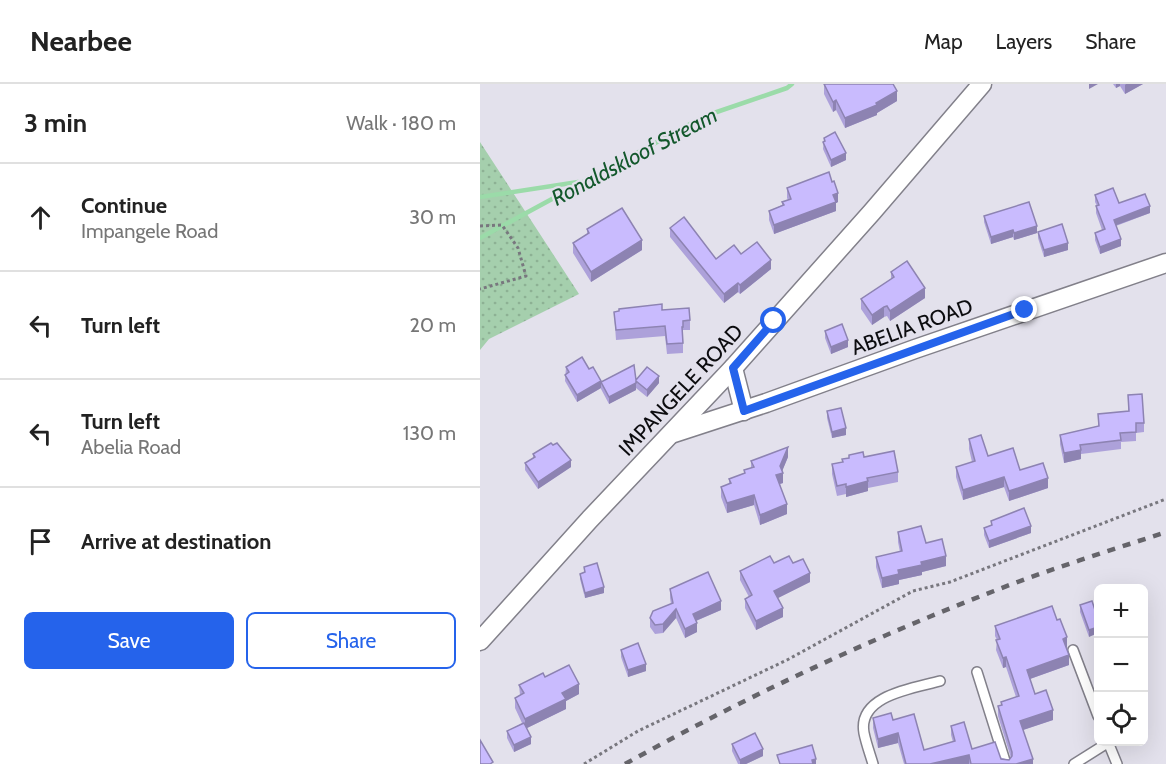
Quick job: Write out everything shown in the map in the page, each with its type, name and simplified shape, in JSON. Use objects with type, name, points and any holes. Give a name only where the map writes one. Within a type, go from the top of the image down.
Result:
[{"type":"street","name":"IMPANGELE ROAD","points":[[480,640],[590,519],[733,368],[874,210],[982,84]]},
{"type":"street","name":"ABELIA ROAD","points":[[672,434],[744,411],[1166,262]]},
{"type":"street","points":[[733,368],[744,411]]},
{"type":"lane","points":[[1073,650],[1094,705]]},
{"type":"lane","points":[[977,672],[1006,764]]},
{"type":"lane","points":[[873,764],[863,731],[864,717],[873,705],[886,696],[940,681]]},
{"type":"lane","points":[[1074,764],[1102,746]]},
{"type":"lane","points":[[1110,746],[1117,764]]},
{"type":"path","points":[[480,226],[502,225],[518,248],[526,276],[480,289]]},
{"type":"path","points":[[584,764],[638,731],[787,660],[914,591],[951,582],[1166,500]]},
{"type":"green space","points":[[480,142],[579,294],[489,339],[480,350]]},
{"type":"building","points":[[824,84],[893,84],[897,91],[876,103],[877,105],[845,118],[836,100],[833,102]]},
{"type":"building","points":[[835,132],[846,153],[831,160],[823,142],[824,138]]},
{"type":"building","points":[[829,172],[838,193],[833,195],[836,202],[774,225],[769,211],[784,205],[782,202],[791,199],[787,188]]},
{"type":"building","points":[[1113,188],[1119,203],[1145,194],[1150,206],[1114,220],[1121,239],[1100,247],[1095,233],[1105,229],[1096,206],[1099,205],[1095,195]]},
{"type":"building","points":[[1029,202],[1037,226],[991,237],[984,216]]},
{"type":"building","points":[[622,208],[642,240],[591,272],[573,243],[589,233],[587,229]]},
{"type":"building","points":[[684,217],[716,259],[734,245],[741,254],[757,242],[771,260],[740,285],[738,283],[724,294],[670,228]]},
{"type":"building","points":[[1062,224],[1068,243],[1044,250],[1038,232]]},
{"type":"building","points":[[907,261],[925,288],[890,311],[887,306],[872,315],[861,299],[894,277],[891,272]]},
{"type":"building","points":[[662,304],[662,310],[689,308],[690,320],[683,321],[683,343],[667,344],[665,326],[616,330],[614,312],[619,309]]},
{"type":"building","points":[[842,324],[848,340],[831,347],[825,331]]},
{"type":"building","points":[[582,357],[589,369],[593,367],[601,381],[577,395],[565,375],[569,372],[566,367]]},
{"type":"building","points":[[634,365],[636,380],[647,367],[659,376],[647,390],[636,381],[609,397],[601,382]]},
{"type":"building","points":[[1142,394],[1144,423],[1136,423],[1136,432],[1120,433],[1121,440],[1080,445],[1081,450],[1064,453],[1060,435],[1099,426],[1098,414],[1129,411],[1128,395]]},
{"type":"building","points":[[841,408],[846,428],[832,432],[827,411]]},
{"type":"building","points":[[981,435],[988,456],[1013,448],[1020,470],[1043,463],[1048,478],[1009,491],[1004,477],[963,490],[956,467],[975,461],[969,439]]},
{"type":"building","points":[[551,443],[553,445],[557,443],[571,460],[538,482],[525,463],[535,457],[533,454]]},
{"type":"building","points":[[788,447],[780,466],[783,473],[776,475],[787,504],[760,515],[754,495],[727,503],[721,487],[731,483],[729,479],[754,467],[751,461]]},
{"type":"building","points":[[894,451],[898,472],[867,478],[868,481],[846,487],[846,484],[837,486],[832,464],[843,462],[842,459],[849,458],[849,455],[863,452],[864,457]]},
{"type":"building","points":[[1024,508],[1031,526],[989,541],[984,528],[992,525],[991,521]]},
{"type":"building","points":[[921,526],[926,543],[942,539],[946,556],[921,562],[922,565],[898,570],[899,574],[882,578],[876,557],[902,551],[898,532]]},
{"type":"building","points":[[770,556],[774,563],[789,556],[793,563],[803,559],[810,573],[774,591],[783,608],[756,621],[745,599],[752,595],[740,571]]},
{"type":"building","points":[[597,563],[604,587],[585,593],[580,574],[585,572],[584,567]]},
{"type":"building","points":[[708,572],[721,601],[693,614],[697,623],[685,629],[676,609],[663,624],[655,625],[650,618],[653,611],[673,603],[670,589]]},
{"type":"building","points":[[1092,601],[1094,628],[1089,630],[1080,605]]},
{"type":"building","points":[[1052,606],[1067,637],[1063,639],[1069,655],[1027,670],[1035,694],[1046,690],[1053,710],[1020,721],[1033,759],[1016,764],[971,764],[969,755],[930,764],[906,764],[898,733],[878,739],[873,718],[891,713],[893,720],[914,714],[924,750],[955,741],[951,726],[964,722],[972,749],[995,742],[1001,759],[1009,760],[1012,752],[998,706],[1002,705],[1001,702],[1019,696],[1006,657],[1003,658],[996,640],[1000,639],[995,626]]},
{"type":"building","points":[[638,643],[646,664],[628,670],[621,650]]},
{"type":"building","points":[[569,665],[579,684],[562,693],[566,699],[525,719],[515,698],[524,693],[519,685],[543,673],[545,677]]},
{"type":"building","points":[[524,723],[531,737],[514,745],[507,731]]},
{"type":"building","points":[[755,733],[763,749],[740,760],[732,744]]},
{"type":"building","points":[[480,740],[493,762],[490,764],[480,764]]},
{"type":"building","points":[[812,745],[816,759],[812,760],[813,764],[780,764],[777,755]]},
{"type":"waterway","name":"Ronaldskloof Stream","points":[[480,238],[705,116],[787,88],[792,84]]},
{"type":"waterway","points":[[480,197],[578,182]]},
{"type":"railway","points":[[625,764],[761,693],[899,629],[1015,583],[1166,532]]},
{"type":"route","points":[[774,321],[733,368],[744,411],[1025,310]]}]
